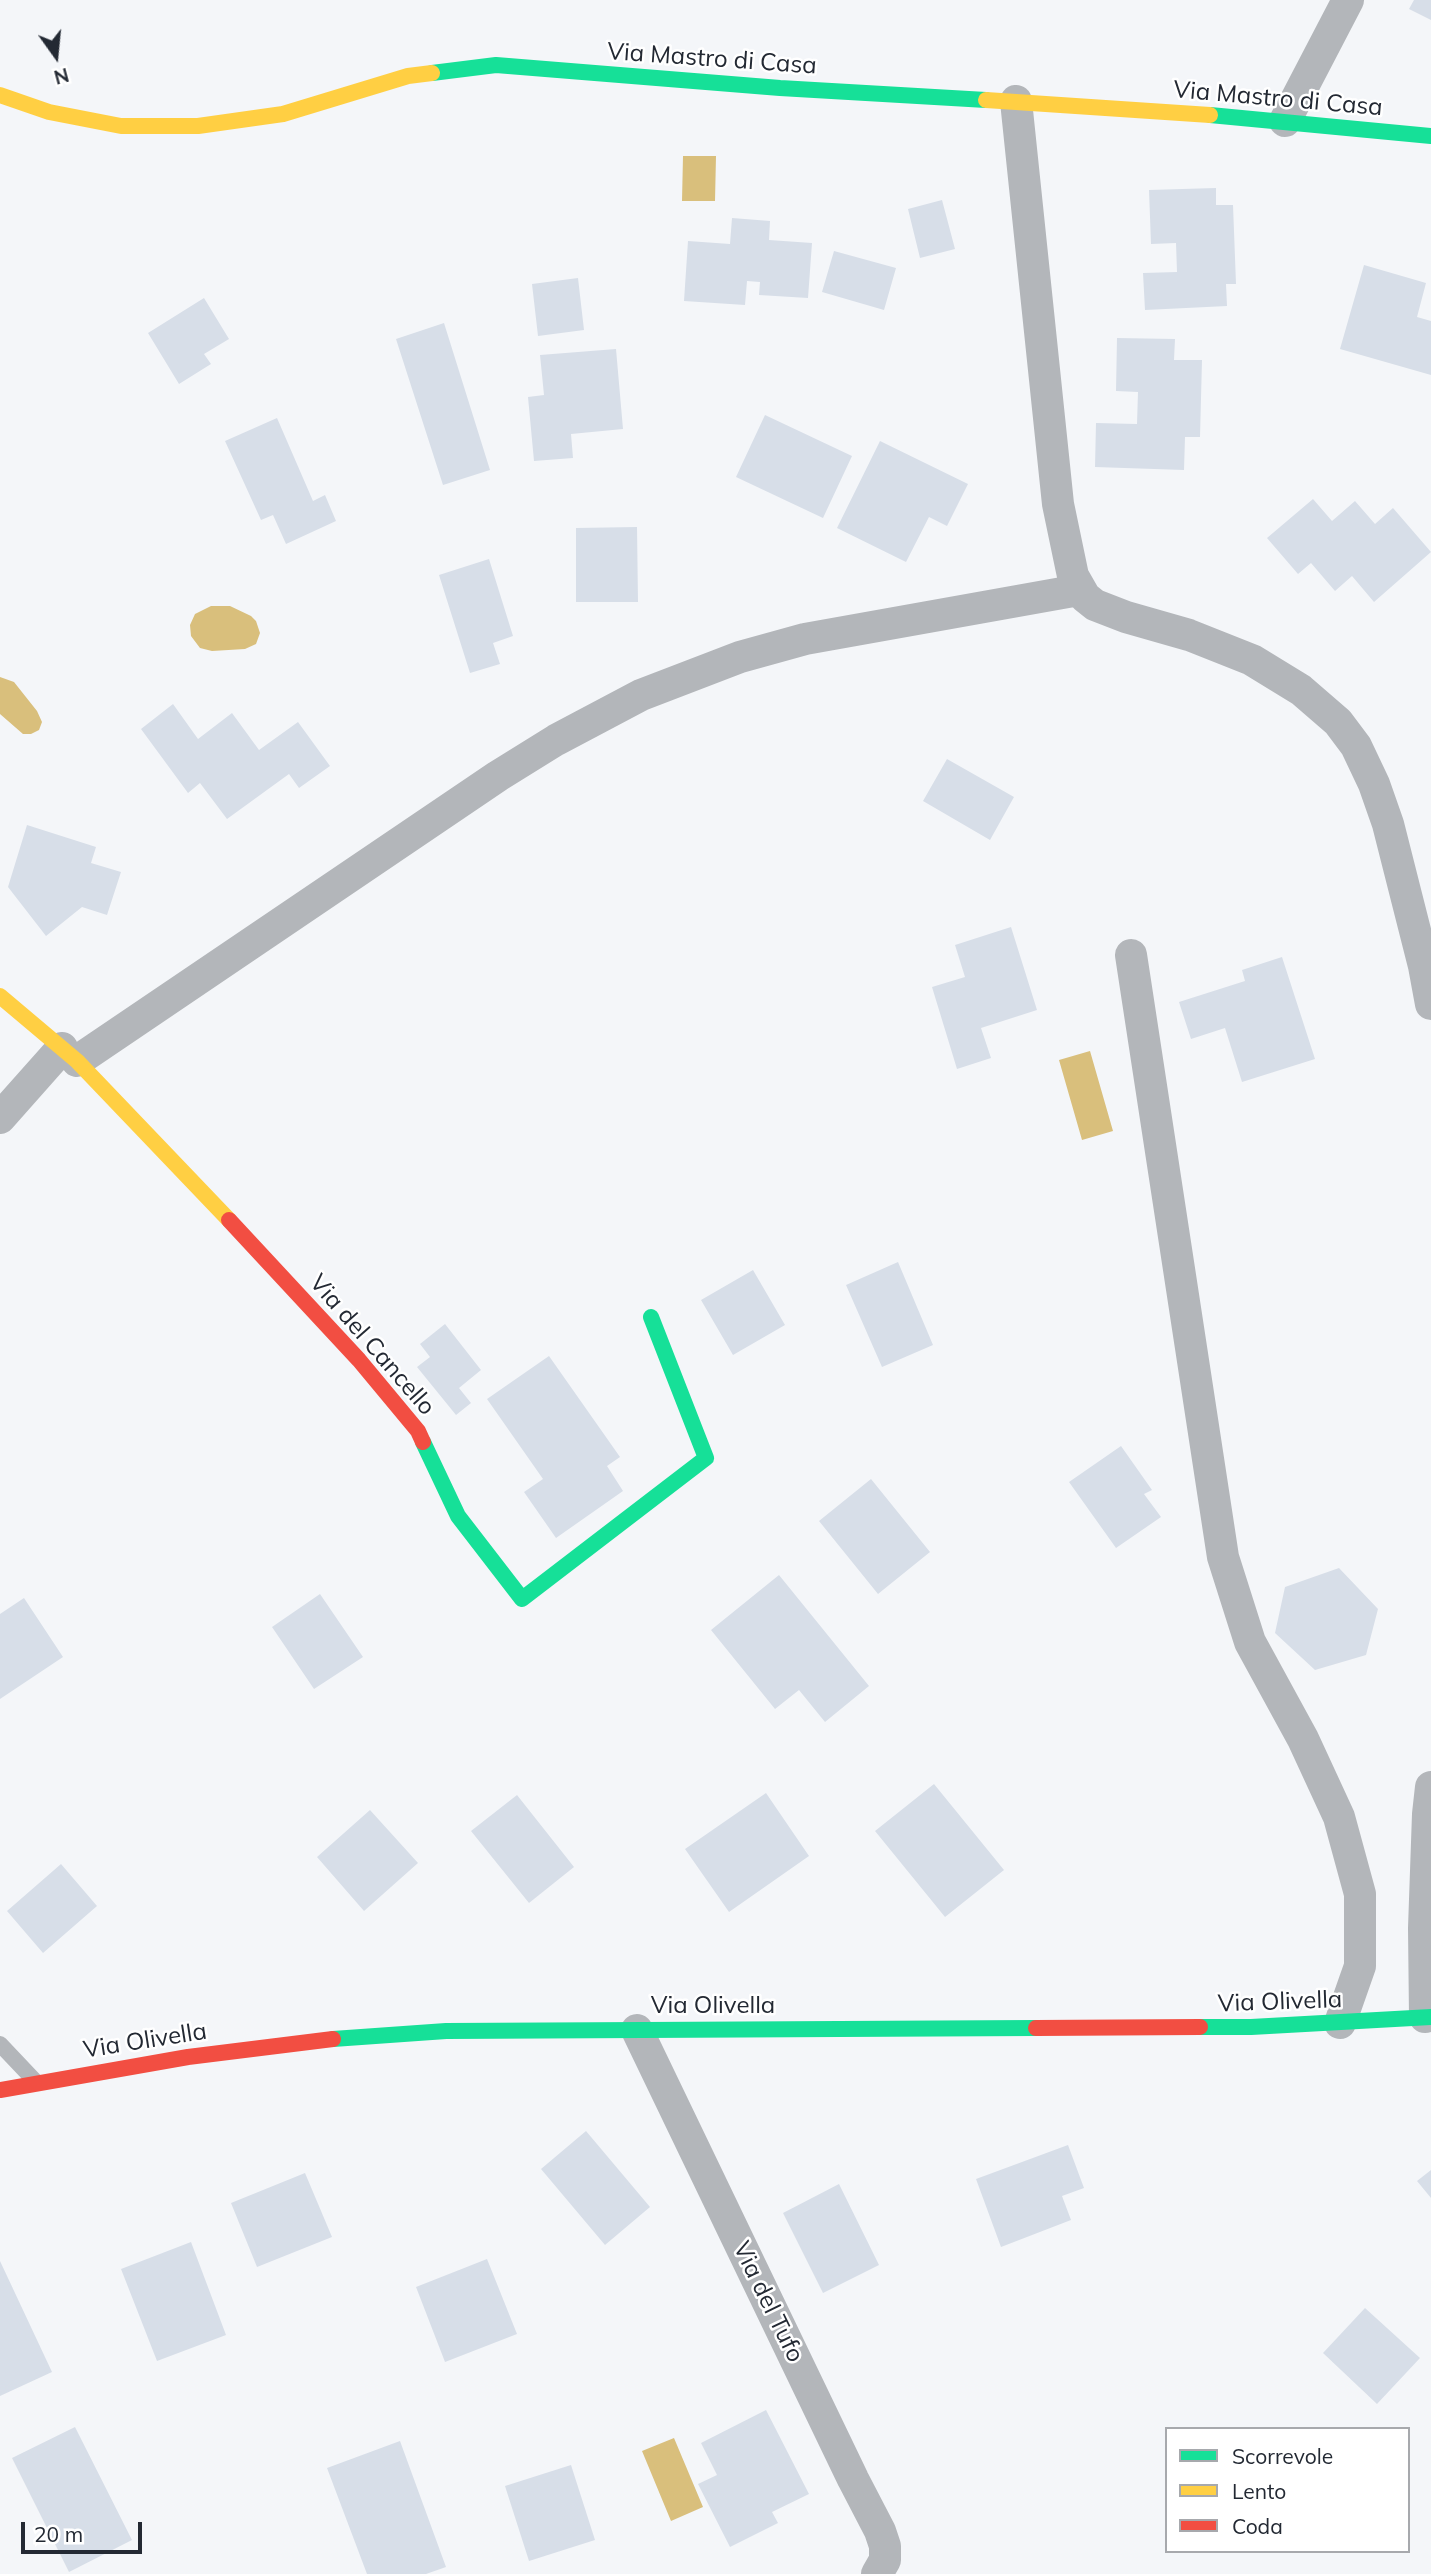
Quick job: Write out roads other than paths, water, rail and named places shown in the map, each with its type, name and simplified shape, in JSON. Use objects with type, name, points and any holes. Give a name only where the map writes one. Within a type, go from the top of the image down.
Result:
[{"type":"street","points":[[1285,121],[1348,0]]},
{"type":"street","name":"Via Mastro di Casa","points":[[0,95],[49,112],[121,126],[198,126],[283,114],[408,76],[496,65],[780,88],[1016,101],[1285,121],[1431,136]]},
{"type":"street","points":[[1016,101],[1058,504],[1067,558],[1079,590],[1084,597],[1107,611],[1189,635],[1252,660],[1301,690],[1338,722],[1356,746],[1374,784],[1388,824],[1431,1004]]},
{"type":"street","points":[[0,1118],[70,1055],[498,776],[566,734],[641,695],[740,657],[805,639],[1079,590]]},
{"type":"street","points":[[1131,955],[1223,1557],[1250,1642],[1303,1739],[1339,1817],[1360,1894],[1360,1966],[1340,2023]]},
{"type":"street","name":"Via del Cancello","points":[[0,996],[70,1055],[142,1127],[389,1395],[418,1431],[458,1516],[522,1599],[706,1458],[651,1317]]},
{"type":"street","points":[[1428,2017],[1424,1928],[1427,1814],[1431,1787]]},
{"type":"street","name":"Via Olivella","points":[[0,2090],[188,2057],[356,2036],[446,2031],[1251,2027],[1428,2017]]},
{"type":"street","name":"Via del Tufo","points":[[637,2029],[880,2531],[885,2546],[885,2560],[877,2574]]},
{"type":"lane","points":[[0,2045],[37,2083]]}]
